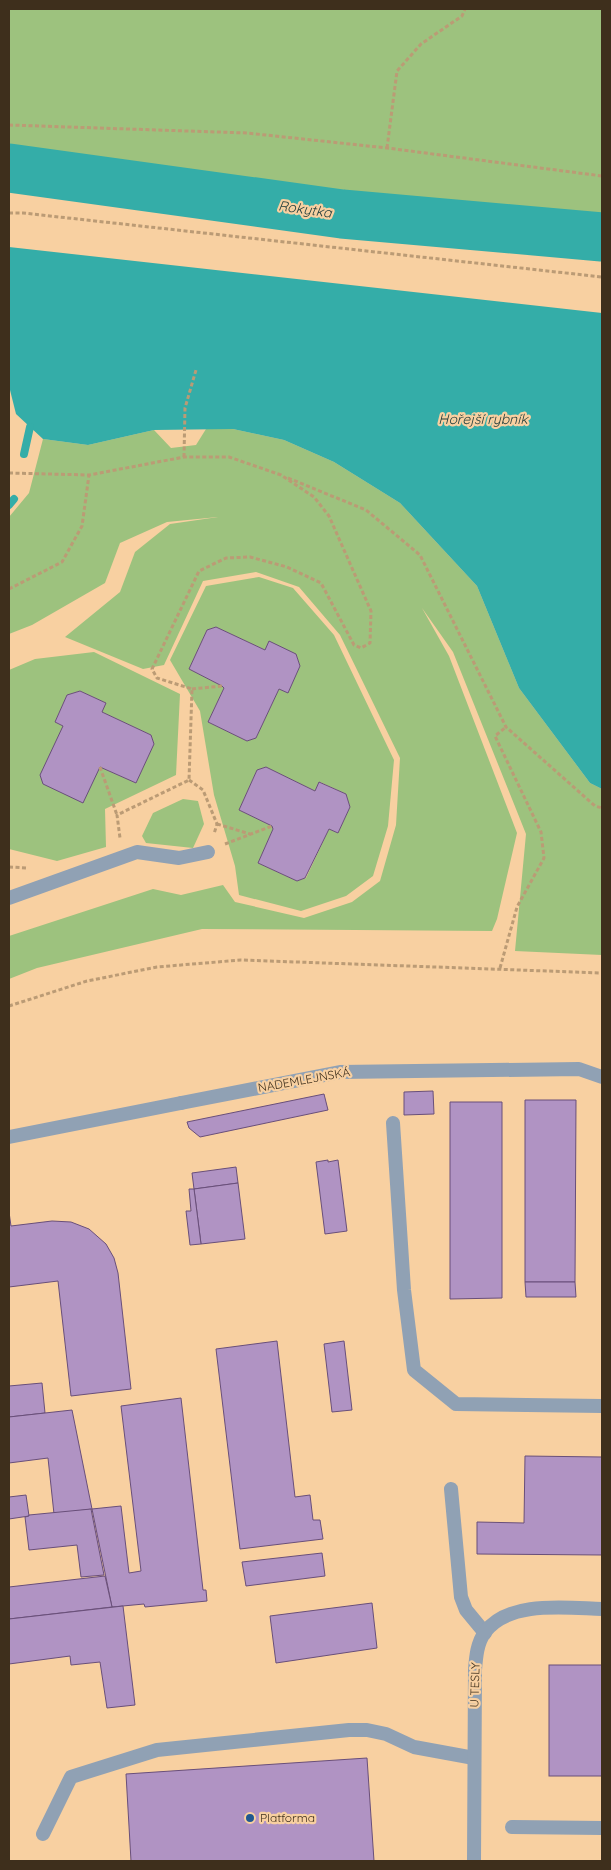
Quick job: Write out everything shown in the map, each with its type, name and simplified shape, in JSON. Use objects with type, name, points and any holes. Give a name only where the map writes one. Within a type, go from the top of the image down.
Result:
[{"type":"street","points":[[9,898],[137,852],[179,858],[208,852]]},
{"type":"street","name":"NADEMLEJNSKÁ","points":[[9,1137],[340,1072],[580,1069],[602,1077]]},
{"type":"street","points":[[393,1123],[404,1290],[414,1370],[456,1404],[602,1406]]},
{"type":"street","points":[[451,1489],[461,1597],[466,1610],[485,1632],[498,1620],[517,1611],[536,1608],[602,1609]]},
{"type":"street","name":"U TESLY","points":[[474,1861],[475,1670],[478,1649],[485,1632]]},
{"type":"street","points":[[43,1834],[70,1777],[157,1750],[340,1731],[367,1730],[386,1734],[414,1747],[474,1758]]},
{"type":"street","points":[[512,1827],[602,1828]]},
{"type":"path","points":[[387,148],[397,71],[421,44],[462,16],[465,9]]},
{"type":"path","points":[[9,126],[247,133],[387,148],[602,176]]},
{"type":"path","points":[[9,213],[24,213],[602,277]]},
{"type":"path","points":[[184,457],[185,408],[196,370]]},
{"type":"path","points":[[9,474],[89,475],[184,457],[229,457],[281,475],[366,510],[420,554],[506,728],[595,806],[602,808]]},
{"type":"path","points":[[9,588],[62,562],[82,526],[89,475]]},
{"type":"path","points":[[222,686],[192,689],[158,678],[152,669],[198,571],[226,558],[250,557],[287,567],[322,583],[354,645],[361,648],[370,643],[371,611],[329,516],[314,497],[281,475]]},
{"type":"path","points":[[190,780],[192,689]]},
{"type":"path","points":[[500,968],[517,907],[544,858],[541,832],[495,736],[506,728]]},
{"type":"path","points":[[100,767],[118,816],[123,857]]},
{"type":"path","points":[[118,816],[190,780]]},
{"type":"path","points":[[190,780],[203,790],[217,824],[208,852]]},
{"type":"path","points":[[217,824],[250,834]]},
{"type":"path","points":[[208,852],[272,826]]},
{"type":"path","points":[[9,1006],[87,981],[157,967],[241,960],[602,973]]},
{"type":"green space","points":[[9,9],[602,9],[602,221],[9,157]]},
{"type":"green space","points":[[206,429],[233,429],[284,440],[334,462],[400,503],[477,586],[519,688],[590,783],[602,789],[602,955],[515,951],[526,834],[453,652],[422,608],[449,656],[517,833],[497,919],[492,931],[202,929],[37,968],[9,979],[9,936],[153,889],[181,895],[223,885],[235,902],[304,918],[352,902],[380,881],[396,825],[400,758],[340,635],[299,587],[256,572],[203,581],[164,665],[143,669],[65,637],[120,592],[135,552],[170,524],[218,517],[167,522],[120,543],[105,583],[32,625],[9,634],[9,517],[29,493],[43,439],[88,445],[154,430],[171,448],[196,445]]},
{"type":"green space","points":[[259,577],[293,588],[334,635],[394,760],[388,826],[373,876],[346,896],[301,911],[239,895],[235,866],[214,795],[200,711],[170,660],[206,586]],"holes":[[[216,627],[265,650],[296,654],[300,666],[288,692],[279,689],[256,738],[247,741],[208,722],[224,688],[189,669],[207,630]],[[266,767],[315,791],[320,782],[346,794],[350,807],[338,833],[329,829],[306,878],[297,881],[258,863],[273,829],[272,826],[239,810],[257,770]]]},
{"type":"green space","points":[[94,652],[180,694],[176,775],[105,809],[106,847],[57,861],[9,849],[9,670],[35,659]],"holes":[[[80,691],[106,703],[102,712],[151,735],[154,744],[136,783],[100,767],[63,726],[55,722],[67,695]]]},
{"type":"green space","points":[[183,799],[198,801],[204,824],[193,848],[146,843],[142,836],[153,813]]},
{"type":"water","name":"Hořejší rybník","points":[[9,247],[602,313],[602,789],[590,783],[519,688],[477,586],[400,503],[334,462],[284,440],[233,429],[154,430],[88,445],[43,439],[16,414],[9,386]]},
{"type":"building","points":[[216,627],[265,650],[269,641],[296,654],[300,666],[288,693],[279,689],[256,738],[247,741],[208,722],[224,688],[189,669],[207,630]]},
{"type":"building","points":[[80,691],[106,703],[102,712],[151,735],[154,744],[136,783],[100,767],[83,803],[43,784],[40,775],[63,726],[55,722],[67,695]]},
{"type":"building","points":[[266,767],[315,791],[319,782],[346,794],[350,807],[338,833],[329,829],[305,878],[297,881],[258,863],[273,829],[272,826],[239,810],[257,770]]},
{"type":"building","points":[[433,1091],[434,1114],[404,1115],[404,1092]]},
{"type":"building","points":[[324,1094],[328,1110],[200,1137],[189,1128],[187,1122]]},
{"type":"building","points":[[525,1100],[576,1100],[575,1282],[525,1282]]},
{"type":"building","points":[[450,1102],[502,1102],[502,1298],[450,1299]]},
{"type":"building","points":[[328,1160],[328,1162],[338,1160],[347,1231],[325,1234],[316,1162]]},
{"type":"building","points":[[236,1167],[238,1183],[194,1189],[192,1173]]},
{"type":"building","points":[[238,1183],[245,1239],[201,1244],[194,1189]]},
{"type":"building","points":[[189,1189],[194,1189],[201,1244],[190,1245],[186,1211],[191,1211]]},
{"type":"building","points":[[9,1212],[11,1226],[52,1221],[71,1222],[89,1229],[106,1244],[114,1258],[118,1273],[131,1389],[71,1396],[58,1281],[9,1287]]},
{"type":"building","points":[[525,1282],[575,1282],[576,1297],[526,1297]]},
{"type":"building","points":[[277,1341],[295,1497],[310,1495],[313,1520],[320,1520],[323,1539],[240,1549],[216,1349]]},
{"type":"building","points":[[344,1341],[352,1410],[332,1412],[324,1344]]},
{"type":"building","points":[[42,1383],[45,1413],[9,1417],[9,1386]]},
{"type":"building","points":[[181,1398],[203,1590],[206,1590],[207,1601],[145,1607],[144,1604],[112,1607],[92,1509],[121,1506],[129,1573],[141,1571],[121,1406]]},
{"type":"building","points":[[72,1410],[92,1509],[54,1514],[48,1458],[9,1463],[9,1417]]},
{"type":"building","points":[[525,1456],[602,1457],[602,1555],[477,1554],[477,1522],[524,1523]]},
{"type":"building","points":[[26,1495],[29,1516],[9,1519],[9,1497]]},
{"type":"building","points":[[91,1509],[104,1575],[81,1577],[77,1545],[29,1550],[25,1517],[29,1515]]},
{"type":"building","points":[[322,1553],[325,1576],[246,1586],[242,1562]]},
{"type":"building","points":[[105,1576],[112,1607],[9,1619],[9,1587]]},
{"type":"building","points":[[372,1603],[377,1648],[276,1663],[270,1616]]},
{"type":"building","points":[[123,1606],[135,1705],[107,1708],[100,1662],[71,1665],[70,1656],[9,1664],[9,1619]]},
{"type":"building","points":[[549,1665],[602,1665],[602,1776],[549,1776]]},
{"type":"building","name":"Platforma","points":[[367,1758],[374,1861],[131,1861],[126,1774]]},
{"type":"waterway","name":"Rokytka","points":[[9,168],[342,214],[602,237]]},
{"type":"waterway","points":[[24,454],[30,427]]},
{"type":"waterway","points":[[9,505],[14,499]]},
{"type":"place","name":"Platforma","points":[[250,1818]]}]
